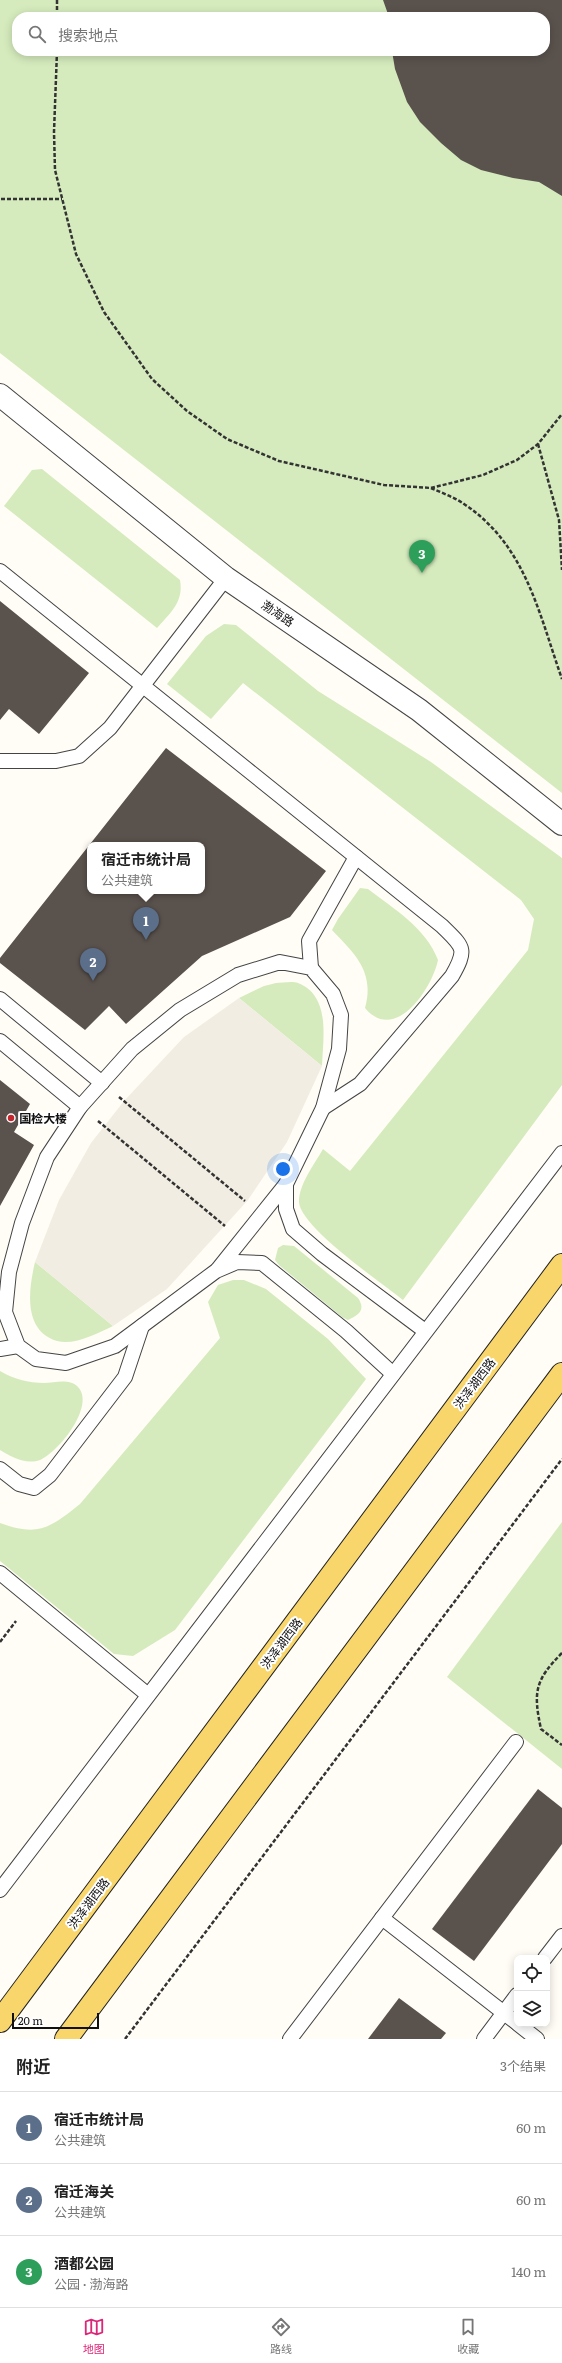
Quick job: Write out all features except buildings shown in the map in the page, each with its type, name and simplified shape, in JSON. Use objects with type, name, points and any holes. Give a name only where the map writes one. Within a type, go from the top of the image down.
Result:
[{"type":"main road","name":"洪泽湖西路","points":[[0,2021],[562,1265]]},
{"type":"main road","points":[[66,2039],[562,1374]]},
{"type":"street","name":"渤海路","points":[[0,395],[226,578],[419,710],[562,824]]},
{"type":"lane","points":[[0,571],[442,926],[460,944],[462,958],[452,976],[360,1084],[323,1108]]},
{"type":"lane","points":[[0,761],[56,762],[80,756],[110,728],[226,578]]},
{"type":"lane","points":[[216,1271],[286,1184],[323,1108],[339,1049],[341,1015],[333,994],[311,968],[309,941],[356,857]]},
{"type":"lane","points":[[311,968],[280,962],[238,975],[180,1010],[132,1049],[80,1107],[47,1156],[22,1223],[9,1272],[5,1312],[18,1346],[36,1359],[66,1362],[115,1346],[216,1271],[237,1262],[262,1263],[346,1331],[392,1374]]},
{"type":"lane","points":[[0,999],[102,1083]]},
{"type":"lane","points":[[0,1041],[80,1107]]},
{"type":"lane","points":[[0,1890],[562,1153]]},
{"type":"lane","points":[[286,1184],[286,1209],[293,1229],[322,1254],[425,1332]]},
{"type":"lane","points":[[0,1469],[19,1484],[34,1488],[50,1475],[125,1377],[142,1326]]},
{"type":"lane","points":[[0,1349],[18,1346]]},
{"type":"lane","points":[[0,1573],[148,1694]]},
{"type":"lane","points":[[290,2039],[516,1742]]},
{"type":"lane","points":[[382,1918],[514,2021]]},
{"type":"lane","points":[[547,1955],[562,1936]]},
{"type":"lane","points":[[484,2039],[514,1999]]},
{"type":"lane","points":[[521,2027],[537,2039]]},
{"type":"path","points":[[57,0],[57,12]]},
{"type":"path","points":[[57,56],[54,132],[55,170],[76,254],[104,312],[152,379],[187,411],[227,439],[279,461],[384,485],[430,488],[483,475],[518,460],[538,444],[562,414]]},
{"type":"path","points":[[1,199],[62,199]]},
{"type":"path","points":[[538,444],[559,520],[562,570]]},
{"type":"path","points":[[430,488],[464,504],[493,527],[509,546],[524,570],[562,679]]},
{"type":"path","points":[[102,1083],[261,1215]]},
{"type":"path","points":[[80,1107],[241,1239]]},
{"type":"path","points":[[125,2039],[562,1459]]},
{"type":"path","points":[[0,1642],[16,1621]]},
{"type":"path","points":[[562,1653],[540,1678],[535,1702],[541,1729],[562,1745]]},
{"type":"green space","points":[[0,0],[562,0],[562,793],[0,353]]},
{"type":"green space","points":[[42,469],[180,580],[181,588],[178,601],[175,607],[157,628],[4,506],[32,470]]},
{"type":"green space","points":[[224,624],[236,625],[318,691],[431,762],[562,858],[562,1085],[403,1300],[327,1240],[313,1225],[303,1213],[299,1202],[301,1188],[323,1149],[350,1171],[528,950],[534,919],[521,900],[243,683],[211,719],[167,684],[206,636]]},
{"type":"green space","points":[[360,888],[368,889],[408,920],[426,938],[438,960],[428,985],[420,997],[400,1016],[388,1020],[377,1017],[365,1008],[367,984],[361,964],[332,930]]},
{"type":"green space","points":[[296,982],[309,989],[316,998],[323,1019],[324,1031],[322,1066],[239,998],[264,986],[276,983]]},
{"type":"green space","points":[[283,1245],[294,1246],[358,1298],[361,1306],[360,1312],[348,1320],[342,1317],[279,1265],[275,1260],[278,1248]]},
{"type":"green space","points":[[35,1262],[113,1326],[86,1338],[71,1342],[57,1341],[46,1336],[38,1328],[33,1318],[31,1307],[31,1284]]},
{"type":"green space","points":[[233,1280],[244,1280],[266,1289],[328,1339],[366,1379],[175,1630],[133,1656],[114,1654],[0,1561],[0,1523],[24,1529],[43,1528],[60,1519],[80,1504],[220,1338],[208,1302],[218,1285]]},
{"type":"green space","points":[[0,1371],[21,1380],[33,1382],[69,1382],[77,1386],[82,1394],[82,1404],[79,1415],[73,1427],[57,1448],[40,1460],[29,1462],[24,1461],[14,1458],[0,1450]]},
{"type":"green space","points":[[562,1522],[562,1769],[447,1677]]},
{"type":"shaded area","points":[[239,998],[322,1066],[287,1142],[248,1200],[167,1289],[113,1326],[35,1262],[59,1200],[91,1143],[124,1101],[184,1037]]},
{"type":"place","name":"酒都公园","points":[[422,573]]},
{"type":"place","name":"宿迁市统计局","points":[[146,940]]},
{"type":"place","name":"宿迁海关","points":[[93,981]]},
{"type":"place","name":"国检大楼","points":[[11,1118]]}]
